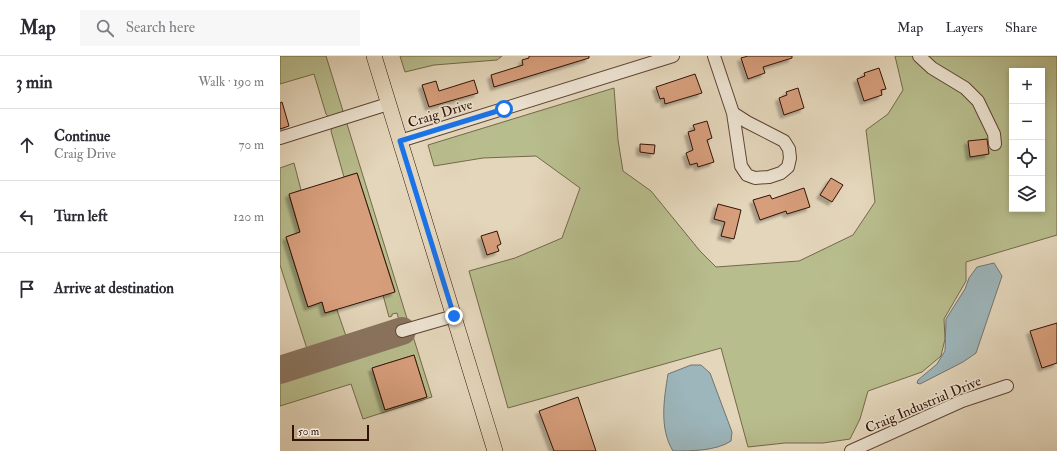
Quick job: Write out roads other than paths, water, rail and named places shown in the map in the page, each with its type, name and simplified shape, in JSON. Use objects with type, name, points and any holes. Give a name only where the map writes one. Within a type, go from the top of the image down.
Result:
[{"type":"main road","points":[[374,56],[495,451]]},
{"type":"street","name":"Craig Drive","points":[[400,141],[673,56]]},
{"type":"street","points":[[714,56],[733,113],[741,166],[747,175],[755,178],[769,177],[781,173],[788,167],[790,158],[789,149],[784,141],[733,113]]},
{"type":"street","points":[[920,56],[932,68],[965,88],[978,102],[994,134],[995,144]]},
{"type":"street","points":[[280,138],[388,104]]},
{"type":"street","points":[[402,331],[454,316]]},
{"type":"street","name":"Craig Industrial Drive","points":[[851,451],[962,400],[1007,386]]},
{"type":"water","points":[[994,263],[1002,276],[976,353],[963,362],[920,384],[917,383],[918,380],[937,364],[945,351],[946,319],[965,289],[969,278],[977,267]]},
{"type":"water","points":[[691,365],[701,365],[710,373],[732,432],[731,441],[711,449],[673,451],[664,423],[664,403],[668,374]]}]
